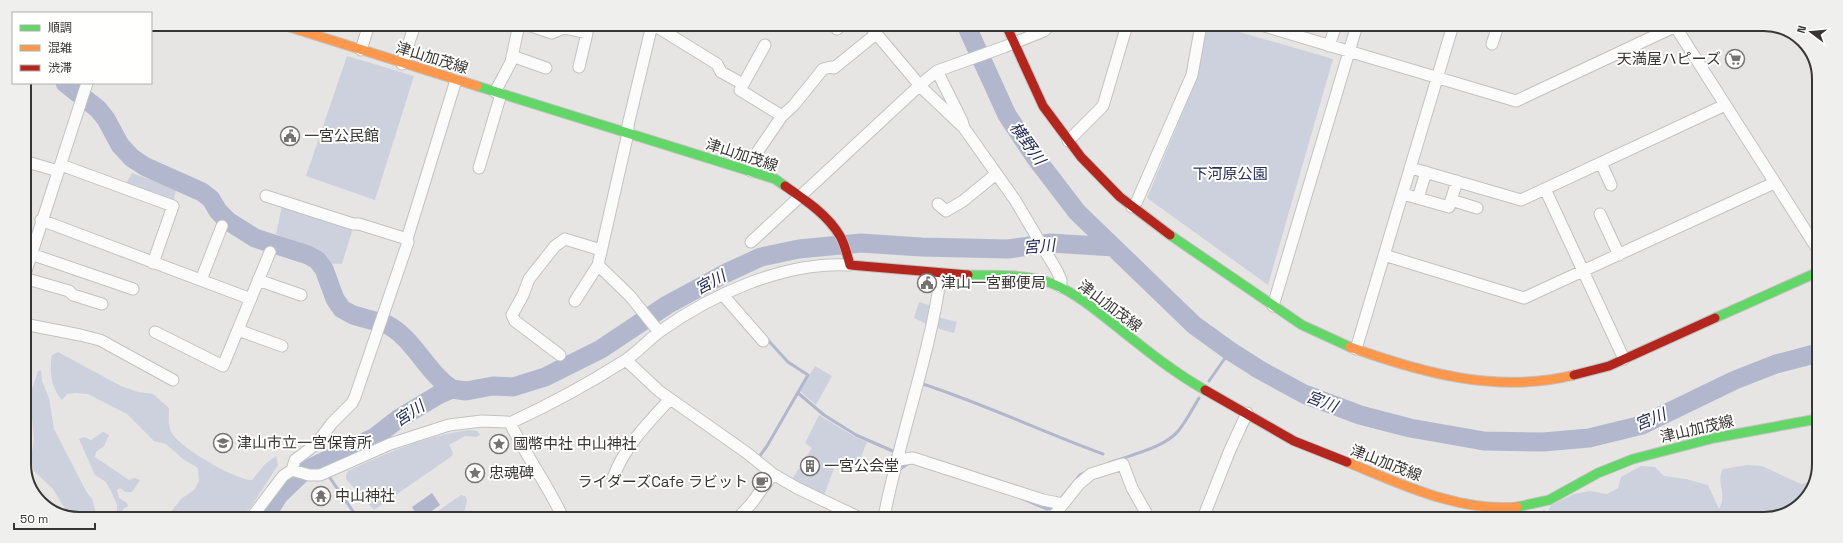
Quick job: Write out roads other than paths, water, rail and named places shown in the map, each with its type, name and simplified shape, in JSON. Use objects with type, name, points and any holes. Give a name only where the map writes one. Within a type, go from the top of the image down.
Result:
[{"type":"main road","name":"津山加茂線","points":[[302,31],[402,64],[775,178],[801,196],[833,226],[840,235],[848,260],[877,266],[941,274],[1020,277],[1041,280],[1061,287],[1088,304],[1148,353],[1180,376],[1248,413],[1294,441],[1404,485],[1465,504],[1505,508],[1527,506],[1549,500],[1598,473],[1621,463],[1644,456],[1737,433],[1812,420]]},
{"type":"main road","points":[[1007,31],[1009,46],[1043,106],[1068,141],[1098,176],[1132,207],[1160,228],[1302,325],[1356,349],[1430,373],[1483,382],[1523,383],[1571,376],[1609,366],[1812,275]]},
{"type":"street","points":[[361,50],[367,31]]},
{"type":"street","points":[[402,64],[413,31]]},
{"type":"street","points":[[479,168],[498,93],[511,62],[517,31]]},
{"type":"street","points":[[546,31],[552,33],[557,31]]},
{"type":"street","points":[[579,67],[588,31]]},
{"type":"street","points":[[575,301],[598,265],[617,188],[628,133],[628,125],[652,31]]},
{"type":"street","points":[[663,31],[717,64],[721,72],[743,84]]},
{"type":"street","points":[[874,31],[920,85],[964,128],[1015,200],[1058,271],[1061,280],[1061,287]]},
{"type":"street","points":[[751,242],[920,85],[941,70],[1009,46],[1042,31]]},
{"type":"street","points":[[1068,141],[1103,106],[1126,31]]},
{"type":"street","points":[[1132,207],[1137,201],[1192,75],[1200,31]]},
{"type":"street","points":[[1280,31],[1516,100],[1664,31]]},
{"type":"street","points":[[1329,46],[1334,31]]},
{"type":"street","points":[[1273,306],[1355,31]]},
{"type":"street","points":[[1356,349],[1451,31]]},
{"type":"street","points":[[1492,44],[1496,31]]},
{"type":"street","points":[[1678,31],[1812,241]]},
{"type":"street","points":[[751,171],[758,151],[782,116],[794,105],[823,69],[830,67],[834,68],[876,34]]},
{"type":"street","points":[[765,45],[740,90],[782,116]]},
{"type":"street","points":[[512,56],[546,68]]},
{"type":"street","points":[[941,70],[964,128]]},
{"type":"street","points":[[294,470],[295,460],[316,444],[332,423],[352,404],[356,397],[408,242],[456,80]]},
{"type":"street","points":[[87,84],[31,254],[133,289]]},
{"type":"street","points":[[1411,168],[1520,200],[1725,105]]},
{"type":"street","points":[[31,162],[59,168],[173,206],[153,263]]},
{"type":"street","points":[[1601,163],[1611,185]]},
{"type":"street","points":[[1418,198],[1426,172]]},
{"type":"street","points":[[938,204],[946,211],[954,207],[996,174]]},
{"type":"street","points":[[1403,194],[1449,207],[1457,181]]},
{"type":"street","points":[[1384,255],[1524,298],[1774,183]]},
{"type":"street","points":[[1545,189],[1624,359]]},
{"type":"street","points":[[266,196],[353,224],[359,224],[408,239]]},
{"type":"street","points":[[1451,200],[1477,208]]},
{"type":"street","points":[[1600,214],[1619,255]]},
{"type":"street","points":[[41,220],[153,263],[251,298]]},
{"type":"street","points":[[201,280],[222,226]]},
{"type":"street","points":[[560,355],[515,321],[512,315],[523,295],[529,279],[545,256],[560,242],[565,239],[601,250]]},
{"type":"street","points":[[155,332],[223,366],[270,252]]},
{"type":"street","points":[[256,512],[283,476],[294,470],[309,475],[320,475],[390,444],[449,425],[482,421],[510,423],[626,360],[659,332],[723,295],[756,281],[791,270],[848,260]]},
{"type":"street","points":[[598,265],[618,282],[659,332]]},
{"type":"street","points":[[884,512],[936,311],[941,274]]},
{"type":"street","points":[[31,279],[69,291],[73,295],[102,304]]},
{"type":"street","points":[[258,280],[301,295]]},
{"type":"street","points":[[723,295],[762,341]]},
{"type":"street","points":[[31,325],[80,334],[100,340],[173,380]]},
{"type":"street","points":[[238,330],[282,346]]},
{"type":"street","points":[[626,360],[642,376],[670,399],[747,453],[773,474],[797,488],[847,512]]},
{"type":"street","points":[[614,478],[617,467],[630,446],[670,399]]},
{"type":"street","points":[[1205,512],[1230,450],[1248,413]]},
{"type":"street","points":[[510,423],[526,454],[555,500],[560,512]]},
{"type":"street","points":[[898,460],[913,458],[1059,504]]},
{"type":"street","points":[[1055,512],[1059,504],[1079,484],[1092,474],[1123,464],[1132,488],[1146,512]]},
{"type":"street","points":[[743,512],[773,474]]},
{"type":"water","points":[[432,493],[440,505],[430,512],[415,512],[412,507]]},
{"type":"waterway","name":"宮川","points":[[969,31],[1007,115],[1035,157],[1077,212],[1194,325],[1230,351],[1260,370],[1304,394],[1360,415],[1410,428],[1484,441],[1543,442],[1589,438],[1642,425],[1735,380],[1776,364],[1812,355]]},
{"type":"waterway","points":[[66,84],[98,109],[106,119],[120,145],[132,158],[146,167],[202,192],[211,199],[218,211],[228,221],[255,238],[308,255],[317,260],[324,269],[335,299],[342,309],[353,315],[378,322]]},
{"type":"waterway","name":"宮川","points":[[268,512],[279,495],[304,471],[375,437],[398,419],[438,395],[452,389],[466,391],[493,386],[513,387],[545,377],[601,349],[667,305],[726,273],[761,257],[799,249],[861,243],[921,247],[1008,249],[1051,243],[1113,247]]},
{"type":"waterway","points":[[386,324],[396,330],[412,346],[435,374],[452,389]]},
{"type":"waterway","points":[[757,456],[759,457],[767,446],[808,375],[788,362],[767,339]]},
{"type":"waterway","points":[[1209,381],[1230,351]]},
{"type":"waterway","points":[[923,384],[968,400],[1103,454]]},
{"type":"waterway","points":[[798,393],[824,415],[856,435],[895,452]]},
{"type":"waterway","points":[[1109,463],[1137,454],[1165,442],[1179,430],[1199,398]]},
{"type":"waterway","points":[[899,472],[900,469],[909,463]]},
{"type":"waterway","points":[[1062,497],[1080,475],[1087,472]]},
{"type":"waterway","points":[[330,478],[354,512]]},
{"type":"waterway","points":[[1021,498],[1047,509],[1055,507]]},
{"type":"place","name":"天満屋ハピーズ","points":[[1735,59]]},
{"type":"place","name":"一宮公民館","points":[[290,136]]},
{"type":"place","name":"津山一宮郵便局","points":[[927,283]]},
{"type":"place","name":"津山市立一宮保育所","points":[[223,443]]},
{"type":"place","name":"國幣中社 中山神社","points":[[499,444]]},
{"type":"place","name":"一宮公会堂","points":[[810,466]]},
{"type":"place","name":"忠魂碑","points":[[475,473]]},
{"type":"place","name":"ライダーズCafe ラビット","points":[[762,482]]},
{"type":"place","name":"中山神社","points":[[321,496]]},
{"type":"water label","name":"横野川","points":[[1028,143]]},
{"type":"park label","name":"下河原公園","points":[[1230,174]]}]
